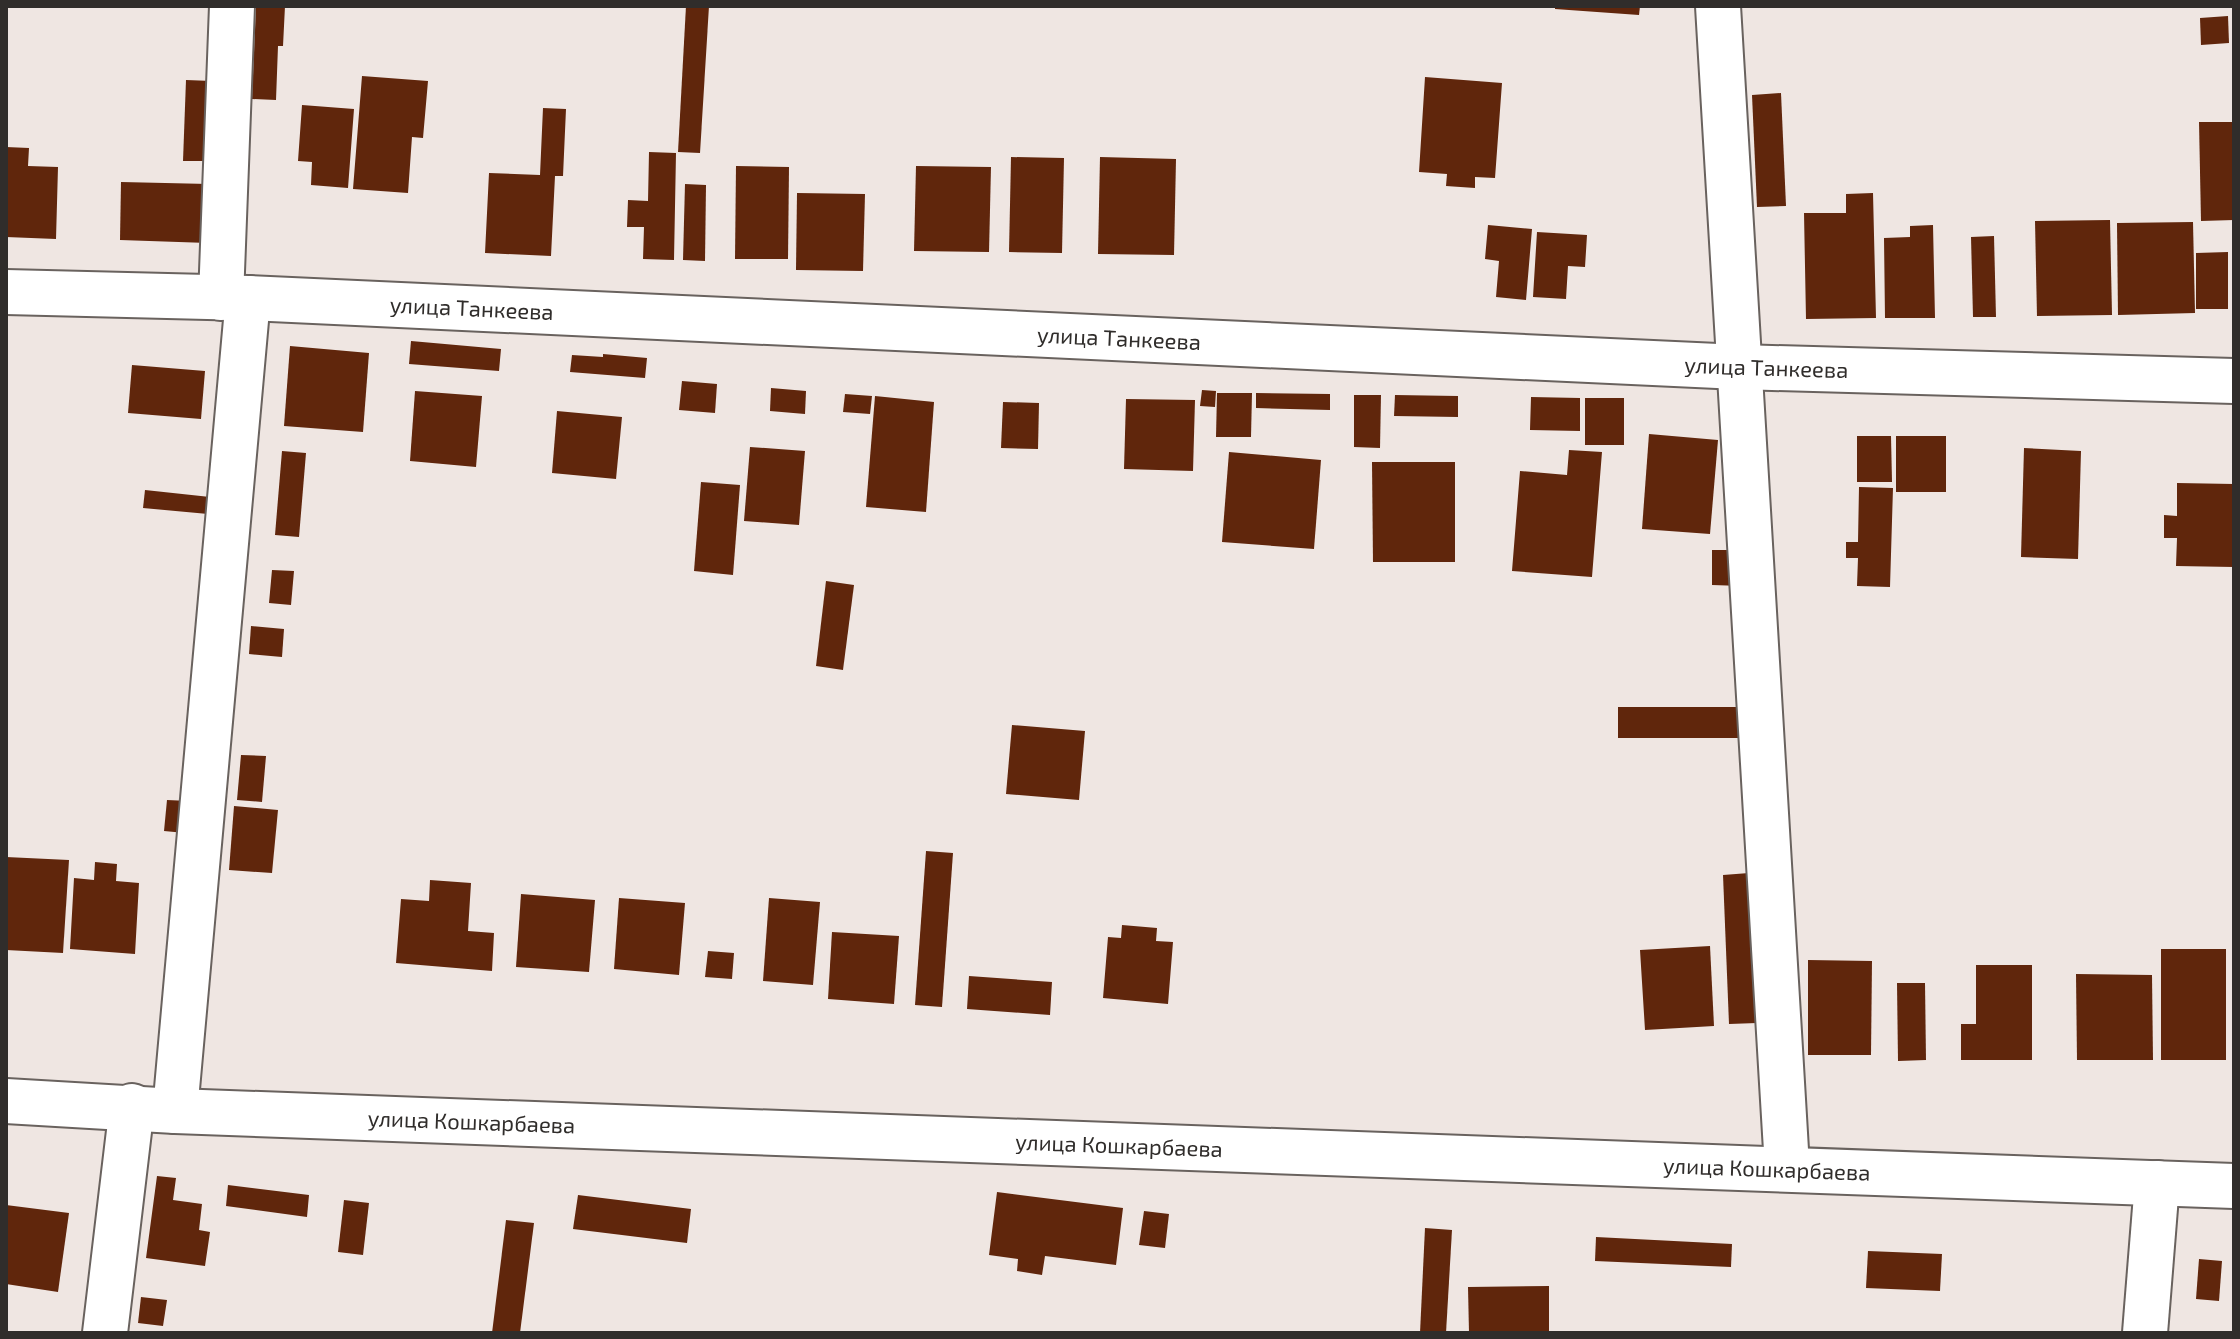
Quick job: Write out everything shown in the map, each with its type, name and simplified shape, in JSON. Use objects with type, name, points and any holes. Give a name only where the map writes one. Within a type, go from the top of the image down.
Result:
[{"type":"street","points":[[175,1111],[235,298],[232,6]]},
{"type":"street","points":[[1718,6],[1787,1167]]},
{"type":"street","name":"улица Танкеева","points":[[6,292],[235,298],[1739,367],[2234,381]]},
{"type":"street","name":"улица Кошкарбаева","points":[[6,1101],[132,1106],[175,1111],[1787,1167],[2234,1186]]},
{"type":"street","points":[[105,1333],[132,1106]]},
{"type":"street","points":[[2145,1333],[2157,1183]]},
{"type":"building","points":[[256,6],[285,6],[283,46],[278,46],[276,100],[252,99]]},
{"type":"building","points":[[686,6],[709,6],[700,153],[678,152]]},
{"type":"building","points":[[1555,6],[1640,6],[1639,15],[1555,9]]},
{"type":"building","points":[[2228,16],[2229,43],[2201,45],[2200,18]]},
{"type":"building","points":[[362,76],[428,81],[423,138],[412,137],[408,193],[353,189]]},
{"type":"building","points":[[1425,77],[1502,83],[1495,178],[1475,177],[1475,188],[1446,186],[1447,174],[1419,172]]},
{"type":"building","points":[[186,80],[212,81],[210,161],[183,161]]},
{"type":"building","points":[[1781,93],[1786,206],[1757,207],[1752,95]]},
{"type":"building","points":[[302,105],[354,109],[348,188],[311,185],[312,162],[298,161]]},
{"type":"building","points":[[543,108],[566,109],[563,176],[555,176],[551,256],[485,253],[489,173],[540,175]]},
{"type":"building","points":[[2199,122],[2232,122],[2234,220],[2201,221]]},
{"type":"building","points":[[6,147],[29,148],[28,166],[58,167],[56,239],[6,237]]},
{"type":"building","points":[[649,152],[676,153],[674,260],[643,259],[644,227],[627,227],[628,200],[648,201]]},
{"type":"building","points":[[1011,157],[1064,158],[1062,253],[1009,252]]},
{"type":"building","points":[[1100,157],[1176,159],[1174,255],[1098,254]]},
{"type":"building","points":[[736,166],[789,167],[788,259],[735,259]]},
{"type":"building","points":[[916,166],[991,167],[989,252],[914,251]]},
{"type":"building","points":[[121,182],[209,184],[208,243],[120,240]]},
{"type":"building","points":[[685,184],[706,185],[705,261],[683,260]]},
{"type":"building","points":[[797,193],[865,194],[863,271],[796,270]]},
{"type":"building","points":[[1873,193],[1876,318],[1806,319],[1804,213],[1846,213],[1846,194]]},
{"type":"building","points":[[2110,220],[2112,315],[2037,316],[2035,221]]},
{"type":"building","points":[[2193,222],[2195,313],[2118,315],[2117,223]]},
{"type":"building","points":[[1488,225],[1532,229],[1526,300],[1496,297],[1499,261],[1485,259]]},
{"type":"building","points":[[1933,225],[1935,318],[1885,318],[1884,238],[1910,237],[1910,226]]},
{"type":"building","points":[[1537,232],[1587,235],[1585,267],[1568,266],[1566,299],[1533,297]]},
{"type":"building","points":[[1994,236],[1996,317],[1973,317],[1971,237]]},
{"type":"building","points":[[2228,252],[2228,309],[2196,309],[2196,253]]},
{"type":"building","points":[[411,341],[501,349],[499,371],[409,364]]},
{"type":"building","points":[[290,346],[369,353],[363,432],[284,426]]},
{"type":"building","points":[[603,354],[647,358],[645,378],[570,372],[572,355],[603,357]]},
{"type":"building","points":[[132,365],[205,371],[201,419],[128,413]]},
{"type":"building","points":[[682,381],[717,384],[715,413],[679,410]]},
{"type":"building","points":[[771,388],[806,391],[805,414],[770,411]]},
{"type":"building","points":[[1202,390],[1216,391],[1215,407],[1200,406]]},
{"type":"building","points":[[415,391],[482,396],[476,467],[410,461]]},
{"type":"building","points":[[1217,393],[1252,393],[1251,437],[1216,437]]},
{"type":"building","points":[[1256,393],[1330,394],[1330,410],[1256,408]]},
{"type":"building","points":[[845,394],[872,396],[870,414],[843,412]]},
{"type":"building","points":[[1354,395],[1381,395],[1380,448],[1354,447]]},
{"type":"building","points":[[1395,395],[1458,396],[1458,417],[1394,416]]},
{"type":"building","points":[[875,396],[934,402],[926,512],[866,507]]},
{"type":"building","points":[[1531,397],[1580,398],[1580,431],[1530,430]]},
{"type":"building","points":[[1585,398],[1624,398],[1624,445],[1585,445]]},
{"type":"building","points":[[1126,399],[1195,400],[1193,471],[1124,469]]},
{"type":"building","points":[[1003,402],[1039,403],[1038,449],[1001,448]]},
{"type":"building","points":[[557,411],[622,417],[616,479],[552,473]]},
{"type":"building","points":[[1649,434],[1718,440],[1710,534],[1642,529]]},
{"type":"building","points":[[1857,436],[1891,436],[1892,482],[1857,482]]},
{"type":"building","points":[[1896,436],[1946,436],[1946,492],[1896,492]]},
{"type":"building","points":[[750,447],[805,451],[799,525],[744,521]]},
{"type":"building","points":[[2024,448],[2081,451],[2078,559],[2021,557]]},
{"type":"building","points":[[1569,450],[1602,452],[1592,577],[1512,571],[1520,471],[1567,475]]},
{"type":"building","points":[[282,451],[306,453],[299,537],[275,535]]},
{"type":"building","points":[[1229,452],[1321,460],[1314,549],[1222,542]]},
{"type":"building","points":[[1372,462],[1455,462],[1455,562],[1373,562]]},
{"type":"building","points":[[701,482],[740,485],[733,575],[694,571]]},
{"type":"building","points":[[2177,483],[2234,484],[2234,567],[2176,566],[2177,538],[2164,538],[2164,515],[2177,516]]},
{"type":"building","points":[[1859,487],[1893,488],[1890,587],[1857,586],[1858,558],[1846,558],[1846,542],[1858,542]]},
{"type":"building","points":[[145,490],[210,497],[208,514],[143,508]]},
{"type":"building","points":[[1712,550],[1742,550],[1742,586],[1712,585]]},
{"type":"building","points":[[272,570],[294,571],[291,605],[269,603]]},
{"type":"building","points":[[826,581],[854,585],[843,670],[816,666]]},
{"type":"building","points":[[251,626],[284,629],[282,657],[249,654]]},
{"type":"building","points":[[1618,707],[1742,707],[1742,738],[1618,738]]},
{"type":"building","points":[[1012,725],[1085,731],[1079,800],[1006,794]]},
{"type":"building","points":[[241,755],[266,756],[262,802],[237,800]]},
{"type":"building","points":[[167,800],[189,801],[185,833],[164,831]]},
{"type":"building","points":[[234,806],[278,810],[272,873],[229,870]]},
{"type":"building","points":[[926,851],[953,853],[942,1007],[915,1005]]},
{"type":"building","points":[[6,857],[69,860],[63,953],[6,950]]},
{"type":"building","points":[[95,862],[117,864],[116,881],[139,883],[135,954],[70,949],[74,878],[94,880]]},
{"type":"building","points":[[1749,873],[1757,1023],[1729,1024],[1723,875]]},
{"type":"building","points":[[430,880],[471,883],[468,931],[494,933],[492,971],[396,963],[401,899],[429,901]]},
{"type":"building","points":[[521,894],[595,900],[589,972],[516,967]]},
{"type":"building","points":[[619,898],[685,903],[679,975],[614,969]]},
{"type":"building","points":[[769,898],[820,902],[813,985],[763,981]]},
{"type":"building","points":[[1122,925],[1157,928],[1156,941],[1173,942],[1168,1004],[1103,998],[1108,937],[1121,938]]},
{"type":"building","points":[[832,932],[899,936],[894,1004],[828,999]]},
{"type":"building","points":[[1710,946],[1714,1026],[1645,1030],[1640,950]]},
{"type":"building","points":[[2161,949],[2226,949],[2226,1060],[2161,1060]]},
{"type":"building","points":[[708,951],[734,953],[732,979],[705,977]]},
{"type":"building","points":[[1808,960],[1872,961],[1871,1055],[1808,1055]]},
{"type":"building","points":[[1976,965],[2032,965],[2032,1060],[1961,1060],[1961,1024],[1976,1024]]},
{"type":"building","points":[[2076,974],[2152,975],[2153,1060],[2077,1060]]},
{"type":"building","points":[[969,976],[1052,982],[1050,1015],[967,1009]]},
{"type":"building","points":[[1897,983],[1925,983],[1926,1060],[1898,1061]]},
{"type":"building","points":[[157,1176],[176,1178],[173,1200],[202,1204],[199,1230],[210,1232],[205,1266],[146,1258]]},
{"type":"building","points":[[228,1185],[309,1195],[307,1217],[226,1206]]},
{"type":"building","points":[[997,1192],[1123,1208],[1116,1265],[1045,1256],[1042,1275],[1017,1271],[1018,1259],[989,1255]]},
{"type":"building","points":[[578,1195],[691,1209],[687,1243],[573,1229]]},
{"type":"building","points":[[344,1200],[369,1203],[363,1255],[338,1252]]},
{"type":"building","points":[[6,1205],[69,1213],[58,1292],[6,1284]]},
{"type":"building","points":[[1144,1211],[1169,1214],[1165,1248],[1139,1245]]},
{"type":"building","points":[[506,1220],[534,1223],[520,1333],[492,1333]]},
{"type":"building","points":[[1425,1228],[1452,1230],[1446,1333],[1420,1333]]},
{"type":"building","points":[[1596,1237],[1732,1244],[1731,1267],[1595,1261]]},
{"type":"building","points":[[1868,1251],[1942,1254],[1940,1291],[1866,1288]]},
{"type":"building","points":[[2199,1259],[2222,1261],[2219,1301],[2196,1299]]},
{"type":"building","points":[[1549,1286],[1549,1333],[1469,1333],[1468,1287]]},
{"type":"building","points":[[141,1297],[167,1300],[163,1326],[138,1323]]}]
